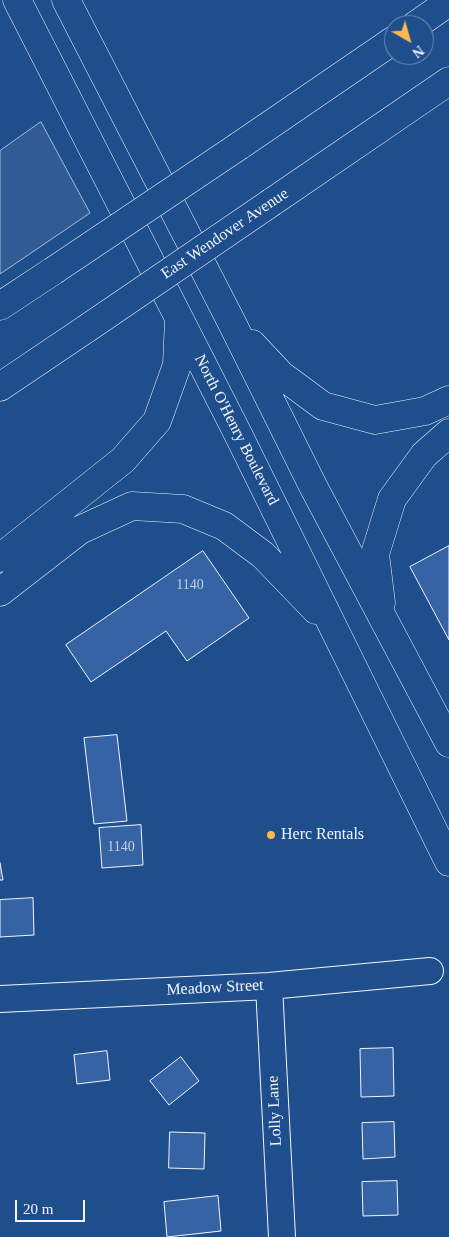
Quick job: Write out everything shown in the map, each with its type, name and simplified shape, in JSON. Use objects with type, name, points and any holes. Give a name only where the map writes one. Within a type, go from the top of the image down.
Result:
[{"type":"highway","name":"North O'Henry Boulevard","points":[[17,0],[179,317],[449,862]]},
{"type":"highway","points":[[66,0],[313,486],[449,743]]},
{"type":"highway","points":[[430,15],[448,2]]},
{"type":"highway","points":[[0,306],[384,47]]},
{"type":"highway","name":"East Wendover Avenue","points":[[0,387],[449,81]]},
{"type":"highway","points":[[392,120],[449,102]]},
{"type":"highway","points":[[0,558],[123,460],[157,421],[177,366],[179,317]]},
{"type":"highway","points":[[231,322],[281,375],[323,406],[375,420],[425,411],[449,400]]},
{"type":"highway","points":[[382,617],[375,554],[392,499],[424,454],[449,434]]},
{"type":"highway","points":[[0,592],[80,530],[123,510],[132,506],[183,509],[224,526],[263,554],[335,630]]},
{"type":"street","name":"Meadow Street","points":[[0,1000],[269,986],[430,971]]},
{"type":"street","name":"Lolly Lane","points":[[269,986],[282,1237]]},
{"type":"shaded area","points":[[41,122],[90,213],[0,274],[0,151]]},
{"type":"building","points":[[449,546],[449,640],[410,567]]},
{"type":"building","points":[[203,551],[249,618],[187,661],[166,631],[91,682],[66,645]]},
{"type":"building","points":[[117,735],[127,821],[94,824],[84,738]]},
{"type":"building","points":[[141,825],[143,865],[102,868],[99,828]]},
{"type":"building","points":[[0,863],[3,880],[0,880]]},
{"type":"building","points":[[33,898],[34,935],[0,937],[0,900]]},
{"type":"building","points":[[393,1048],[394,1096],[361,1097],[360,1049]]},
{"type":"building","points":[[107,1051],[110,1080],[77,1084],[74,1055]]},
{"type":"building","points":[[181,1057],[199,1081],[169,1105],[150,1081]]},
{"type":"building","points":[[394,1122],[395,1157],[363,1159],[362,1123]]},
{"type":"building","points":[[170,1132],[205,1133],[204,1169],[169,1168]]},
{"type":"building","points":[[397,1181],[398,1215],[363,1216],[362,1182]]},
{"type":"building","points":[[218,1196],[221,1231],[167,1237],[164,1202]]},
{"type":"place","name":"Herc Rentals","points":[[271,835]]}]
